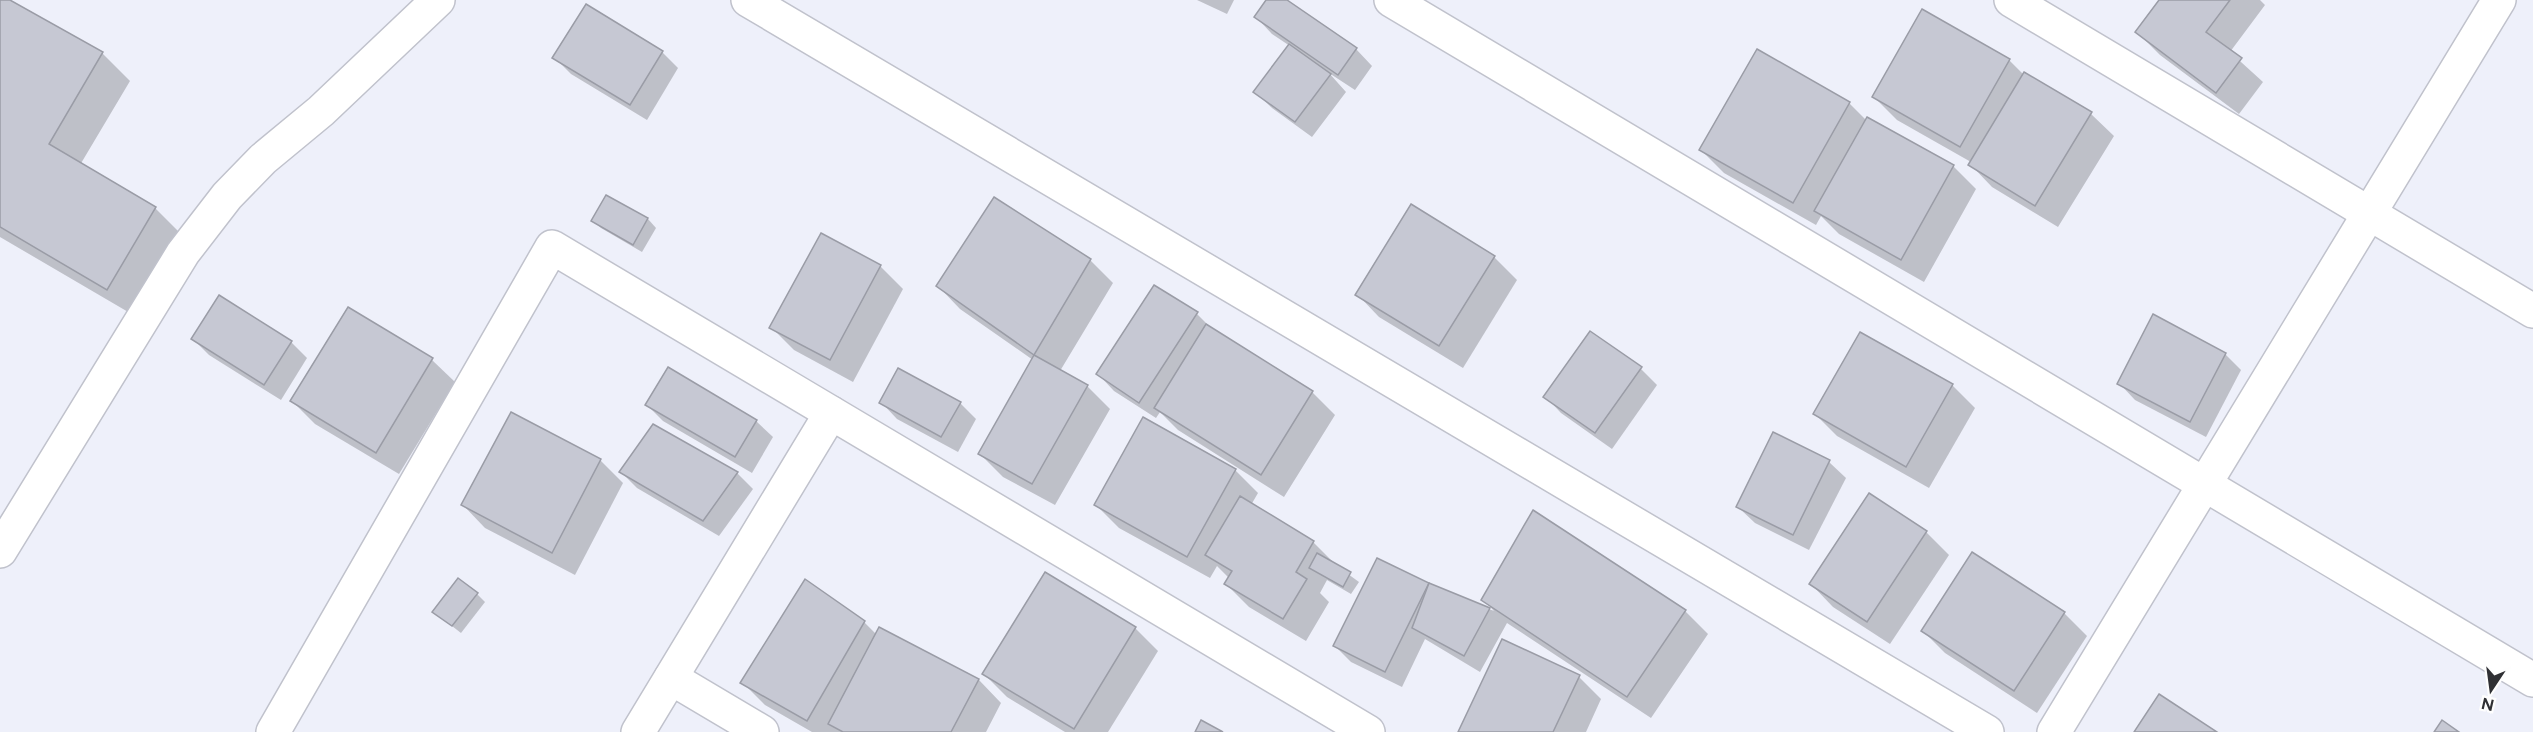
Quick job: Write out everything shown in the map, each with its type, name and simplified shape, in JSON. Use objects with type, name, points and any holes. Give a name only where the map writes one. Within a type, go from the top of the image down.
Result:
[{"type":"street","points":[[0,550],[183,253],[227,196],[263,159],[321,111],[438,0]]},
{"type":"street","points":[[748,0],[1987,732]]},
{"type":"street","points":[[1391,0],[2533,680]]},
{"type":"street","points":[[2011,0],[2533,311]]},
{"type":"street","points":[[2054,732],[2499,0]]},
{"type":"street","points":[[273,732],[552,248],[1368,732]]},
{"type":"street","points":[[638,732],[831,413]]},
{"type":"street","points":[[671,678],[762,732]]},
{"type":"building","points":[[0,0],[10,0],[103,52],[49,144],[156,207],[107,290],[0,227]]},
{"type":"building","points":[[1266,0],[1287,0],[1357,48],[1338,75],[1254,17]]},
{"type":"building","points":[[2159,0],[2230,0],[2206,32],[2242,58],[2216,93],[2135,32]]},
{"type":"building","points":[[586,4],[663,51],[630,105],[552,58]]},
{"type":"building","points":[[1922,9],[2010,59],[1960,147],[1872,97]]},
{"type":"building","points":[[1289,44],[1331,74],[1295,122],[1253,92]]},
{"type":"building","points":[[1757,49],[1850,102],[1793,203],[1699,150]]},
{"type":"building","points":[[2024,72],[2092,112],[2035,206],[1968,165]]},
{"type":"building","points":[[1867,117],[1954,165],[1901,260],[1814,211]]},
{"type":"building","points":[[606,195],[648,218],[633,245],[591,221]]},
{"type":"building","points":[[994,197],[1091,259],[1034,355],[936,286]]},
{"type":"building","points":[[1411,204],[1495,256],[1439,346],[1355,295]]},
{"type":"building","points":[[821,233],[881,265],[830,360],[769,328]]},
{"type":"building","points":[[1154,285],[1198,312],[1139,403],[1096,374]]},
{"type":"building","points":[[219,295],[292,341],[264,385],[191,339]]},
{"type":"building","points":[[348,307],[433,358],[376,453],[290,401]]},
{"type":"building","points":[[2153,314],[2226,353],[2190,422],[2117,384]]},
{"type":"building","points":[[1206,324],[1313,391],[1261,475],[1154,408]]},
{"type":"building","points":[[1590,331],[1642,367],[1595,433],[1543,397]]},
{"type":"building","points":[[1860,332],[1953,384],[1906,467],[1813,414]]},
{"type":"building","points":[[1034,355],[1088,385],[1032,484],[978,454]]},
{"type":"building","points":[[668,367],[757,420],[735,457],[645,405]]},
{"type":"building","points":[[898,368],[961,402],[941,437],[879,403]]},
{"type":"building","points":[[511,412],[601,459],[552,553],[461,505]]},
{"type":"building","points":[[1143,417],[1236,469],[1187,557],[1094,505]]},
{"type":"building","points":[[653,424],[738,472],[703,521],[619,472]]},
{"type":"building","points":[[1773,432],[1830,460],[1793,535],[1736,507]]},
{"type":"building","points":[[1869,493],[1927,531],[1867,622],[1809,584]]},
{"type":"building","points":[[1240,496],[1314,541],[1296,572],[1307,579],[1283,619],[1224,584],[1232,571],[1205,555]]},
{"type":"building","points":[[1533,510],[1686,610],[1627,697],[1481,600]]},
{"type":"building","points":[[1972,552],[2065,612],[2014,691],[1921,631]]},
{"type":"building","points":[[1317,553],[1351,572],[1343,587],[1309,568]]},
{"type":"building","points":[[1377,558],[1429,583],[1385,672],[1333,646]]},
{"type":"building","points":[[1045,572],[1136,627],[1074,729],[982,674]]},
{"type":"building","points":[[458,578],[478,593],[452,626],[432,612]]},
{"type":"building","points":[[805,579],[865,621],[807,721],[740,683]]},
{"type":"building","points":[[1429,583],[1490,608],[1464,656],[1412,628]]},
{"type":"building","points":[[879,627],[979,679],[951,732],[843,732],[828,724]]},
{"type":"building","points":[[1502,639],[1580,675],[1553,732],[1458,732]]},
{"type":"building","points":[[2159,694],[2217,732],[2134,732]]},
{"type":"building","points":[[1201,720],[1223,732],[1195,732]]},
{"type":"building","points":[[2442,720],[2459,732],[2434,732]]}]
